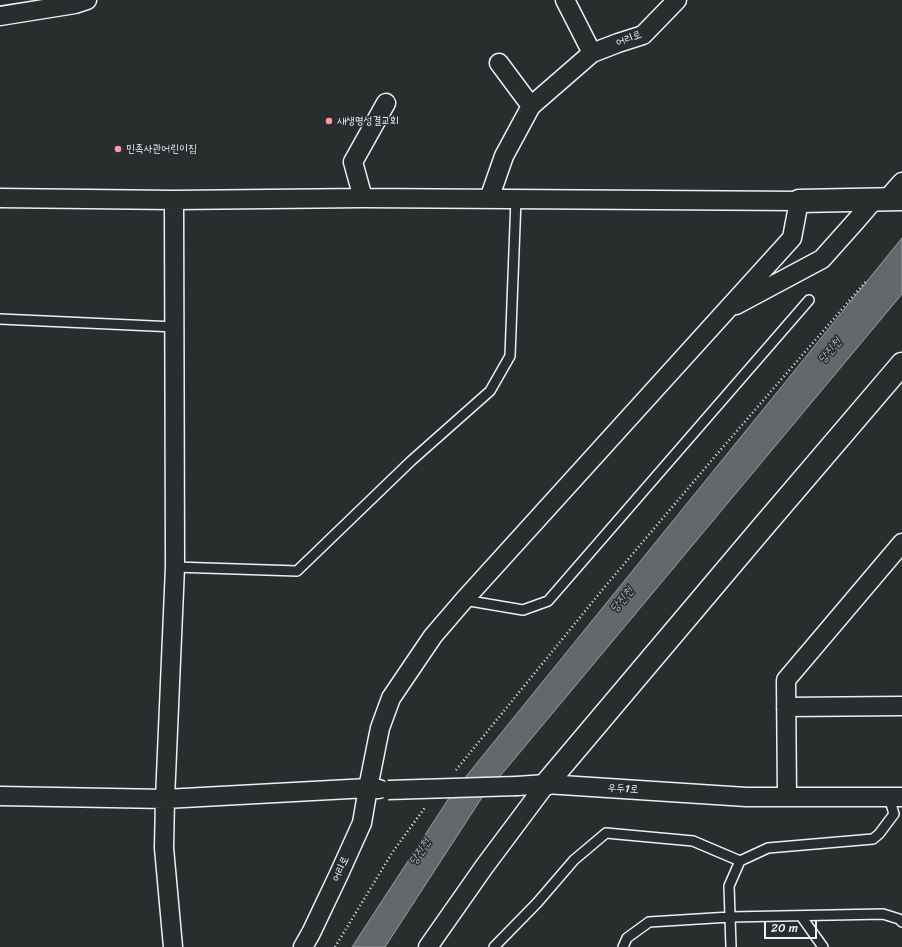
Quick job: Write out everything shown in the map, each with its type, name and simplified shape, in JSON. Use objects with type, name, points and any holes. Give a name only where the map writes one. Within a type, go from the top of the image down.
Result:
[{"type":"street","points":[[10,10],[75,4],[86,0]]},
{"type":"street","points":[[565,0],[592,54]]},
{"type":"street","name":"어리로","points":[[489,199],[504,156],[531,106],[592,54],[618,43],[643,35],[677,0]]},
{"type":"street","points":[[499,63],[531,106]]},
{"type":"street","points":[[363,198],[353,162],[386,103]]},
{"type":"street","points":[[725,311],[822,259],[855,222],[888,199],[902,182]]},
{"type":"street","points":[[0,198],[174,200],[363,198],[799,202],[888,199]]},
{"type":"street","points":[[173,947],[164,848],[175,567],[174,200]]},
{"type":"street","name":"어리로","points":[[303,947],[340,874],[362,823],[380,728],[391,698],[433,636],[464,600],[792,238],[799,202]]},
{"type":"street","points":[[428,947],[484,867],[546,784],[902,364]]},
{"type":"street","points":[[787,797],[786,680],[901,546]]},
{"type":"street","points":[[786,707],[902,706]]},
{"type":"street","name":"우두1로","points":[[0,796],[165,799],[368,788],[388,790],[546,784],[730,796],[896,797]]},
{"type":"lane","points":[[175,567],[297,571],[411,461],[490,391],[510,356],[516,199]]},
{"type":"lane","points":[[464,600],[522,610],[548,601],[809,300]]},
{"type":"lane","points":[[0,320],[175,327]]},
{"type":"lane","points":[[731,947],[729,886],[740,861],[768,848],[873,839],[879,834],[894,814],[896,797]]},
{"type":"lane","points":[[494,947],[537,903],[574,860],[606,833],[693,841],[740,861]]},
{"type":"lane","points":[[623,947],[627,938],[649,922],[730,917],[883,914],[899,919],[902,922]]},
{"type":"lane","points":[[801,916],[823,947]]},
{"type":"path","points":[[453,773],[603,589],[867,280]]},
{"type":"path","points":[[335,947],[392,853],[428,804]]},
{"type":"water","name":"당진천","points":[[902,238],[902,294],[481,799],[385,947],[352,947],[451,795]]},
{"type":"place","name":"새생명성결교회","points":[[329,121]]},
{"type":"place","name":"민족사관어린이집","points":[[118,149]]}]
